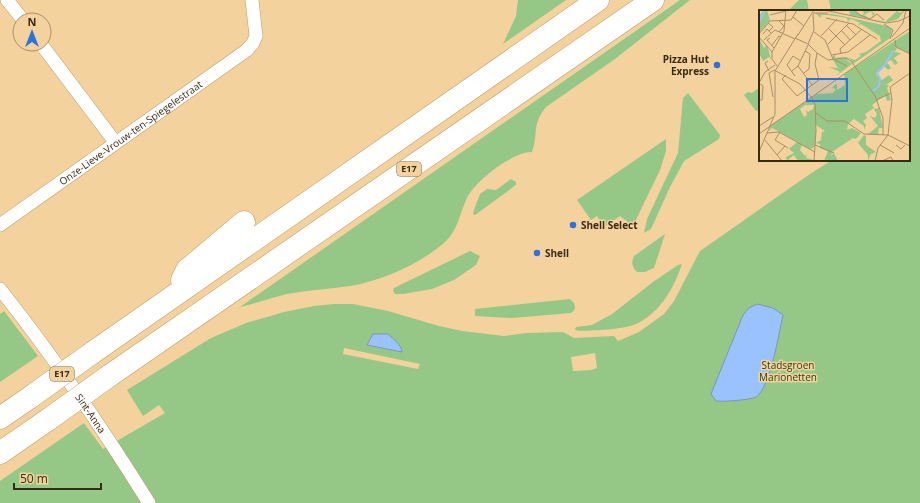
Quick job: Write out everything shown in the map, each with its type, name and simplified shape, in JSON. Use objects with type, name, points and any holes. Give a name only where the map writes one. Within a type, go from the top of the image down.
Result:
[{"type":"highway","name":"E17","points":[[0,418],[598,0]]},
{"type":"highway","name":"E17","points":[[0,453],[653,0]]},
{"type":"highway","points":[[173,296],[187,270],[244,222]]},
{"type":"highway","points":[[164,338],[193,337]]},
{"type":"street","points":[[7,0],[16,12]]},
{"type":"street","name":"Onze-Lieve-Vrouw-ten-Spiegelestraat","points":[[0,225],[115,142],[247,50],[253,43],[256,36],[252,0]]},
{"type":"street","points":[[47,52],[115,142]]},
{"type":"street","name":"Sint-Anna","points":[[0,289],[34,332],[110,440],[149,503]]},
{"type":"green space","points":[[518,0],[566,0],[503,44],[516,16]]},
{"type":"green space","points":[[680,0],[690,0],[615,59],[546,107],[538,119],[532,152],[515,156],[486,176],[471,191],[450,237],[425,257],[401,270],[362,284],[287,294],[240,307]]},
{"type":"green space","points":[[799,0],[807,0],[809,10],[789,10]]},
{"type":"green space","name":"Stadsgroen Marionetten","points":[[829,0],[920,0],[920,503],[0,503],[0,481],[84,423],[103,449],[165,413],[159,405],[143,416],[127,390],[211,338],[246,323],[284,312],[314,306],[353,304],[388,311],[462,331],[504,336],[526,333],[563,332],[574,338],[614,336],[618,341],[639,332],[664,314],[674,301],[700,251],[830,161],[910,161],[910,10],[831,10]],"holes":[[[370,339],[401,352],[367,345]],[[344,348],[420,364],[418,369],[343,354]],[[595,353],[597,368],[591,370],[573,371],[571,357]]]},
{"type":"green space","points":[[759,88],[759,110],[756,111],[744,95],[748,92],[752,93]]},
{"type":"green space","points":[[688,93],[720,135],[719,139],[684,161],[670,187],[651,229],[644,233],[647,219],[678,153],[683,98]]},
{"type":"green space","points":[[666,139],[666,151],[660,170],[633,226],[620,216],[604,227],[597,216],[591,220],[577,200]]},
{"type":"green space","points":[[511,179],[516,182],[516,185],[475,215],[473,214],[480,194],[487,189],[496,190]]},
{"type":"green space","points":[[665,234],[654,268],[645,272],[637,272],[632,265],[634,256]]},
{"type":"green space","points":[[470,251],[480,256],[476,265],[454,280],[432,289],[403,294],[395,294],[393,291],[394,288]]},
{"type":"green space","points":[[682,264],[675,282],[665,299],[659,307],[645,319],[636,324],[624,327],[581,331],[575,330],[576,327],[592,325],[612,314],[653,282],[678,265]]},
{"type":"green space","points":[[570,299],[575,306],[571,313],[512,318],[475,316],[475,309]]},
{"type":"green space","points":[[4,311],[38,356],[0,382],[0,314]]},
{"type":"water","points":[[757,304],[773,308],[783,315],[770,372],[766,383],[756,397],[716,401],[711,394],[743,315],[749,308]]},
{"type":"water","points":[[373,334],[388,334],[399,344],[402,352],[367,345]]},
{"type":"place","name":"Pizza Hut Express","points":[[717,65]]},
{"type":"place","name":"Shell Select","points":[[573,225]]},
{"type":"place","name":"Shell","points":[[537,253]]}]
